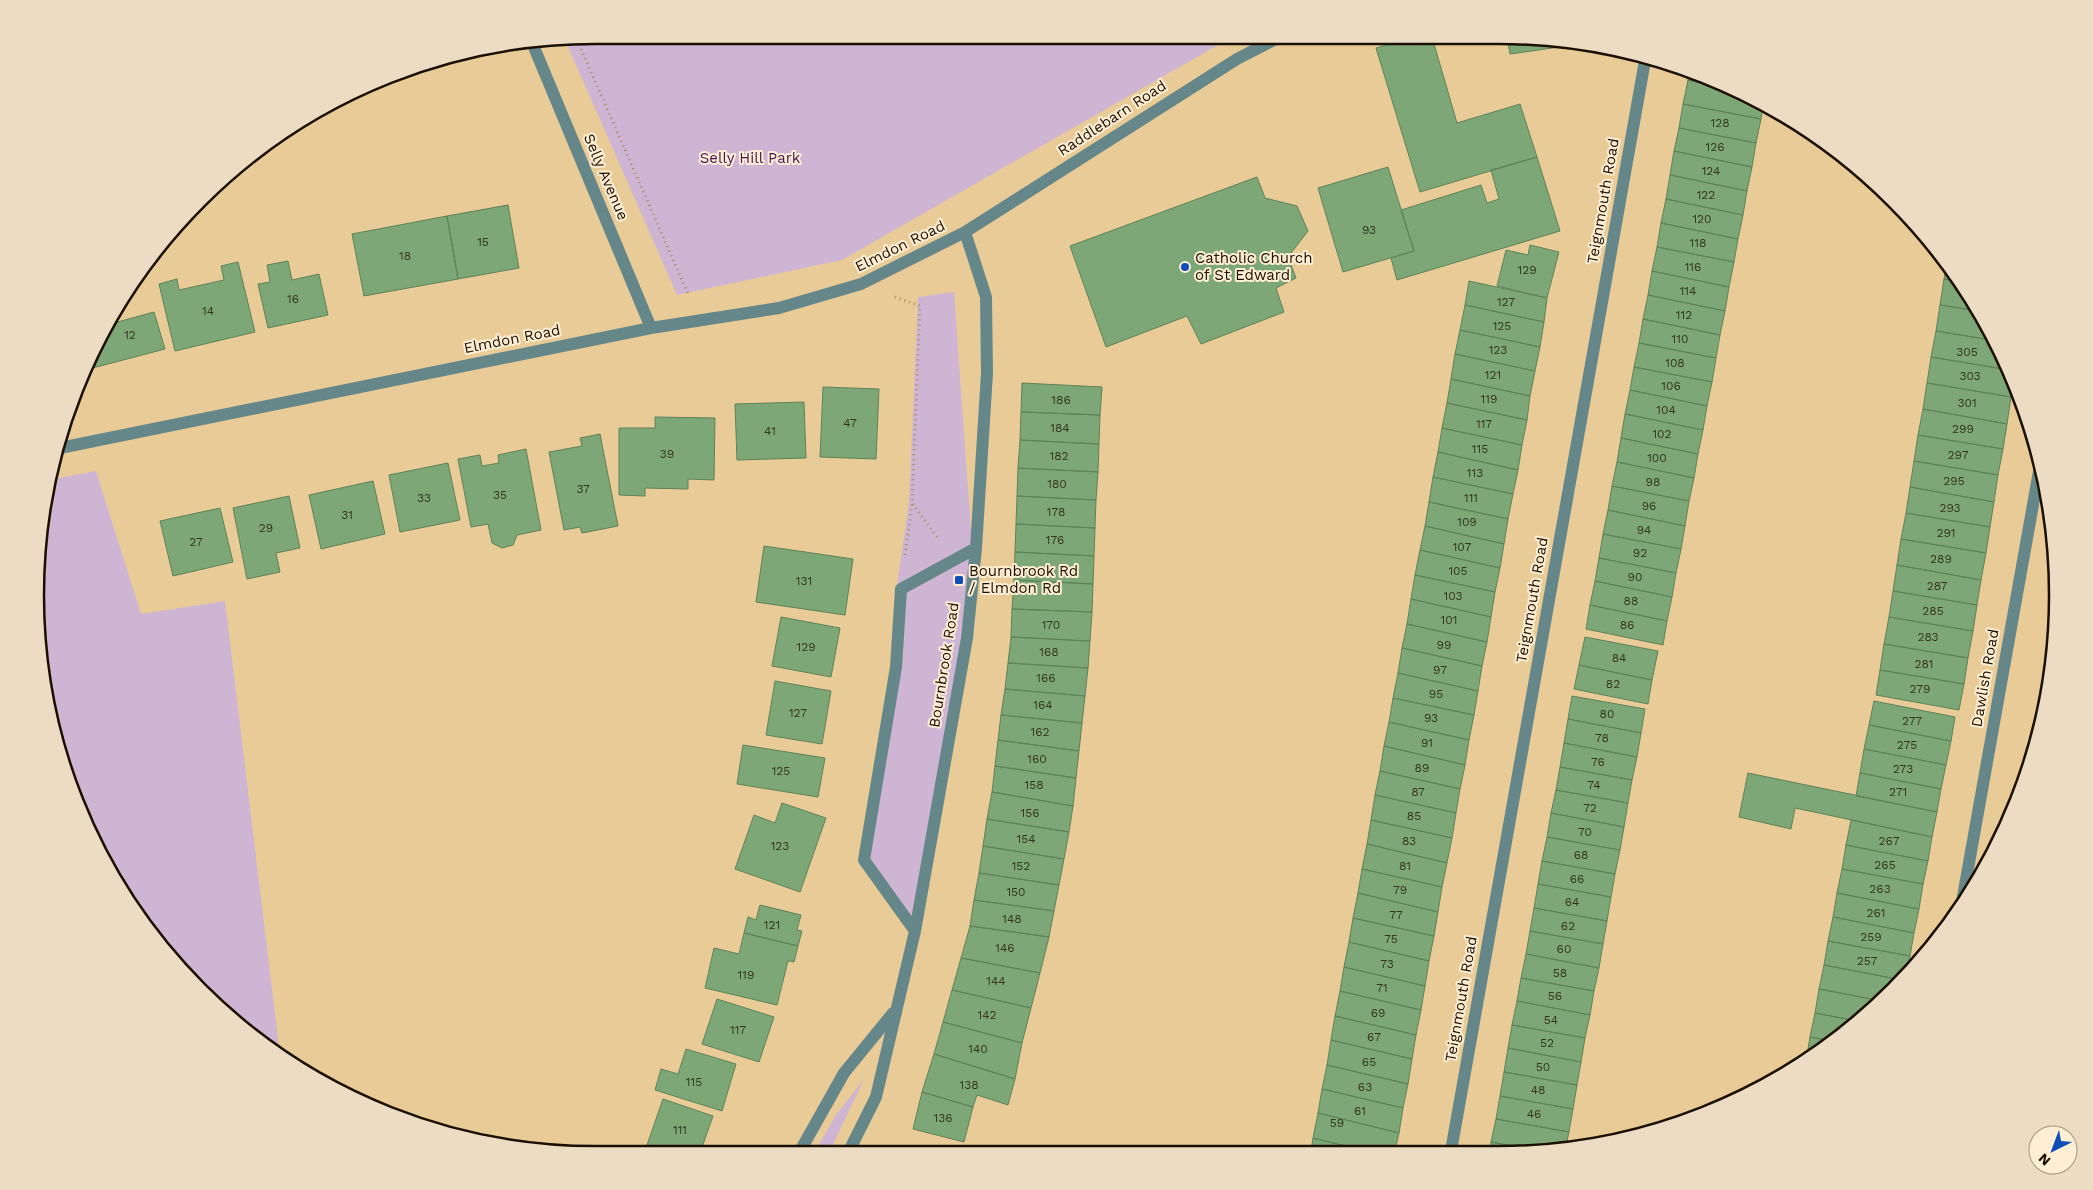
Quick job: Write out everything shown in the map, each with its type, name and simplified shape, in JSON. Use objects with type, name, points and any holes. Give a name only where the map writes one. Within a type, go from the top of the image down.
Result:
[{"type":"street","name":"Raddlebarn Road","points":[[965,232],[1237,58],[1266,44]]},
{"type":"street","name":"Selly Avenue","points":[[534,47],[651,328]]},
{"type":"street","name":"Teignmouth Road","points":[[1452,1146],[1644,64]]},
{"type":"street","name":"Elmdon Road","points":[[65,447],[651,328],[700,322],[779,308],[861,284],[965,232]]},
{"type":"street","name":"Bournbrook Road","points":[[852,1146],[876,1097],[894,1011],[915,931],[967,638],[976,548],[987,373],[986,297],[965,232]]},
{"type":"street","name":"Dawlish Road","points":[[1965,887],[2037,478]]},
{"type":"street","points":[[915,931],[864,860],[896,666],[901,589],[976,548]]},
{"type":"street","name":"Bournbrook Road","points":[[803,1146],[844,1073],[894,1011]]},
{"type":"path","points":[[579,44],[700,322]]},
{"type":"path","points":[[861,284],[920,306],[912,504],[901,589]]},
{"type":"path","points":[[912,504],[954,560]]},
{"type":"green space","name":"Selly Hill Park","points":[[1220,44],[842,260],[677,295],[567,45]]},
{"type":"green space","points":[[954,292],[972,545],[897,586],[909,502],[918,297]]},
{"type":"green space","points":[[96,471],[141,614],[225,601],[279,1046],[259,1032],[205,985],[158,931],[118,871],[86,806],[63,738],[54,703],[48,667],[44,595],[45,559],[48,523],[56,478]]},
{"type":"green space","points":[[973,553],[964,638],[913,923],[868,860],[905,590]]},
{"type":"green space","points":[[864,1079],[832,1146],[818,1146],[836,1115]]},
{"type":"building","points":[[1389,44],[1434,44],[1457,123],[1520,104],[1537,157],[1420,192],[1376,48]]},
{"type":"building","points":[[1508,44],[1559,47],[1510,54]]},
{"type":"building","points":[[1688,80],[1709,86],[1762,112],[1761,119],[1683,104]]},
{"type":"building","points":[[1683,104],[1761,119],[1756,143],[1679,128]]},
{"type":"building","points":[[1679,128],[1756,143],[1752,167],[1674,151]]},
{"type":"building","points":[[1674,151],[1752,167],[1747,191],[1670,175]]},
{"type":"building","points":[[1537,157],[1560,231],[1397,280],[1391,258],[1414,251],[1401,210],[1481,185],[1487,203],[1499,199],[1491,170]]},
{"type":"building","points":[[1388,167],[1414,251],[1343,272],[1318,188]]},
{"type":"building","points":[[1670,175],[1747,191],[1743,215],[1666,199]]},
{"type":"building","name":"Catholic Church of St Edward","points":[[1257,177],[1265,198],[1297,206],[1308,231],[1288,257],[1296,278],[1276,288],[1284,312],[1201,344],[1187,316],[1106,347],[1070,246]]},
{"type":"building","points":[[1666,199],[1743,215],[1738,239],[1661,223]]},
{"type":"building","points":[[508,205],[519,268],[458,279],[447,216]]},
{"type":"building","points":[[447,216],[458,279],[364,296],[352,234]]},
{"type":"building","points":[[1661,223],[1738,239],[1734,262],[1657,247]]},
{"type":"building","points":[[1530,245],[1559,252],[1547,298],[1497,286],[1506,250],[1528,255]]},
{"type":"building","points":[[1657,247],[1734,262],[1729,287],[1652,271]]},
{"type":"building","points":[[288,261],[292,280],[319,274],[328,315],[268,328],[258,284],[270,282],[267,265]]},
{"type":"building","points":[[238,262],[255,332],[175,351],[159,284],[177,279],[179,290],[224,280],[221,266]]},
{"type":"building","points":[[1652,271],[1729,287],[1725,311],[1648,295]]},
{"type":"building","points":[[1945,273],[1950,280],[1944,279]]},
{"type":"building","points":[[1944,279],[1950,280],[1969,310],[1940,305]]},
{"type":"building","points":[[1469,281],[1547,298],[1544,322],[1465,305]]},
{"type":"building","points":[[1648,295],[1725,311],[1720,335],[1643,319]]},
{"type":"building","points":[[1465,305],[1544,322],[1540,347],[1460,330]]},
{"type":"building","points":[[1940,305],[1969,310],[1986,339],[1936,331]]},
{"type":"building","points":[[154,312],[165,349],[93,368],[116,322]]},
{"type":"building","points":[[1643,319],[1720,335],[1716,358],[1639,343]]},
{"type":"building","points":[[1460,330],[1540,347],[1535,371],[1455,354]]},
{"type":"building","points":[[1936,331],[1986,339],[2000,368],[1931,357]]},
{"type":"building","points":[[1639,343],[1716,358],[1712,382],[1634,367]]},
{"type":"building","points":[[1455,354],[1535,371],[1530,396],[1451,379]]},
{"type":"building","points":[[1931,357],[2000,368],[2011,397],[1927,383]]},
{"type":"building","points":[[1634,367],[1712,382],[1707,406],[1630,390]]},
{"type":"building","points":[[1451,379],[1530,396],[1527,420],[1447,403]]},
{"type":"building","points":[[1022,383],[1102,387],[1100,415],[1021,412]]},
{"type":"building","points":[[1927,383],[2011,397],[2007,424],[1923,409]]},
{"type":"building","points":[[823,387],[879,389],[876,459],[820,457]]},
{"type":"building","points":[[1630,390],[1707,406],[1703,430],[1625,414]]},
{"type":"building","points":[[804,402],[806,458],[737,460],[735,404]]},
{"type":"building","points":[[1447,403],[1527,420],[1522,445],[1442,428]]},
{"type":"building","points":[[1923,409],[2007,424],[2003,449],[1918,435]]},
{"type":"building","points":[[1021,412],[1100,415],[1099,444],[1020,440]]},
{"type":"building","points":[[1625,414],[1703,430],[1698,454],[1621,438]]},
{"type":"building","points":[[655,417],[715,418],[714,480],[688,479],[688,489],[645,488],[645,496],[619,495],[619,428],[655,428]]},
{"type":"building","points":[[1442,428],[1522,445],[1518,470],[1438,452]]},
{"type":"building","points":[[600,434],[618,526],[582,533],[580,527],[564,530],[549,452],[582,446],[580,438]]},
{"type":"building","points":[[1918,435],[2003,449],[1998,475],[1914,461]]},
{"type":"building","points":[[1621,438],[1698,454],[1694,478],[1617,462]]},
{"type":"building","points":[[1020,440],[1099,444],[1098,472],[1018,468]]},
{"type":"building","points":[[526,449],[541,530],[517,535],[513,545],[502,548],[492,543],[488,524],[471,527],[458,459],[480,455],[482,466],[499,463],[498,455]]},
{"type":"building","points":[[1438,452],[1518,470],[1513,494],[1433,477]]},
{"type":"building","points":[[1914,461],[1998,475],[1994,502],[1910,487]]},
{"type":"building","points":[[1617,462],[1694,478],[1689,501],[1612,486]]},
{"type":"building","points":[[448,463],[460,520],[400,532],[389,475]]},
{"type":"building","points":[[1018,468],[1098,472],[1096,500],[1017,496]]},
{"type":"building","points":[[1433,477],[1513,494],[1508,519],[1429,502]]},
{"type":"building","points":[[373,481],[385,534],[321,549],[309,495]]},
{"type":"building","points":[[1612,486],[1689,501],[1685,526],[1608,510]]},
{"type":"building","points":[[1910,487],[1994,502],[1990,527],[1906,513]]},
{"type":"building","points":[[289,496],[300,548],[276,553],[280,572],[247,579],[233,508]]},
{"type":"building","points":[[1017,496],[1096,500],[1095,528],[1016,524]]},
{"type":"building","points":[[1429,502],[1508,519],[1504,544],[1425,526]]},
{"type":"building","points":[[220,508],[233,562],[173,576],[160,521]]},
{"type":"building","points":[[1608,510],[1685,526],[1681,549],[1603,534]]},
{"type":"building","points":[[1906,513],[1990,527],[1986,553],[1901,539]]},
{"type":"building","points":[[1016,524],[1095,528],[1094,556],[1015,552]]},
{"type":"building","points":[[1425,526],[1504,544],[1500,568],[1420,550]]},
{"type":"building","points":[[1603,534],[1681,549],[1676,573],[1599,558]]},
{"type":"building","points":[[1901,539],[1986,553],[1981,580],[1897,565]]},
{"type":"building","points":[[764,546],[853,559],[845,615],[756,602]]},
{"type":"building","points":[[1420,550],[1500,568],[1495,592],[1415,575]]},
{"type":"building","points":[[1015,552],[1094,556],[1093,584],[1014,580]]},
{"type":"building","points":[[1599,558],[1676,573],[1672,597],[1595,581]]},
{"type":"building","points":[[1897,565],[1981,580],[1977,605],[1893,591]]},
{"type":"building","points":[[1415,575],[1495,592],[1491,617],[1411,599]]},
{"type":"building","points":[[1014,580],[1093,584],[1092,612],[1012,609]]},
{"type":"building","points":[[1595,581],[1672,597],[1667,621],[1590,605]]},
{"type":"building","points":[[1893,591],[1977,605],[1973,631],[1889,617]]},
{"type":"building","points":[[1411,599],[1491,617],[1487,642],[1407,624]]},
{"type":"building","points":[[1590,605],[1667,621],[1663,645],[1586,629]]},
{"type":"building","points":[[1012,609],[1092,612],[1090,641],[1011,637]]},
{"type":"building","points":[[781,617],[840,628],[831,677],[772,666]]},
{"type":"building","points":[[1889,617],[1973,631],[1968,658],[1884,644]]},
{"type":"building","points":[[1407,624],[1487,642],[1482,666],[1402,648]]},
{"type":"building","points":[[1011,637],[1090,641],[1088,668],[1008,663]]},
{"type":"building","points":[[1585,637],[1658,651],[1652,680],[1579,665]]},
{"type":"building","points":[[1884,644],[1968,658],[1964,684],[1880,670]]},
{"type":"building","points":[[1402,648],[1482,666],[1478,691],[1398,673]]},
{"type":"building","points":[[1008,663],[1088,668],[1085,696],[1005,689]]},
{"type":"building","points":[[1579,665],[1652,680],[1648,704],[1574,689]]},
{"type":"building","points":[[1880,670],[1964,684],[1959,710],[1876,695]]},
{"type":"building","points":[[1398,673],[1478,691],[1474,715],[1393,698]]},
{"type":"building","points":[[775,681],[831,691],[822,744],[766,735]]},
{"type":"building","points":[[1005,689],[1085,696],[1082,723],[1001,715]]},
{"type":"building","points":[[1572,696],[1645,709],[1641,733],[1568,719]]},
{"type":"building","points":[[1393,698],[1474,715],[1469,740],[1389,722]]},
{"type":"building","points":[[1874,701],[1955,717],[1951,741],[1869,725]]},
{"type":"building","points":[[1001,715],[1082,723],[1079,751],[998,740]]},
{"type":"building","points":[[1568,719],[1641,733],[1637,757],[1564,743]]},
{"type":"building","points":[[1389,722],[1469,740],[1465,765],[1384,746]]},
{"type":"building","points":[[1869,725],[1951,741],[1946,765],[1864,749]]},
{"type":"building","points":[[998,740],[1079,751],[1076,778],[995,766]]},
{"type":"building","points":[[1564,743],[1637,757],[1632,780],[1560,767]]},
{"type":"building","points":[[743,745],[825,758],[818,797],[737,784]]},
{"type":"building","points":[[1384,746],[1465,765],[1460,789],[1380,771]]},
{"type":"building","points":[[1864,749],[1946,765],[1941,789],[1860,773]]},
{"type":"building","points":[[995,766],[1076,778],[1073,806],[992,792]]},
{"type":"building","points":[[1560,767],[1632,780],[1628,803],[1556,790]]},
{"type":"building","points":[[1380,771],[1460,789],[1456,813],[1375,795]]},
{"type":"building","points":[[1748,773],[1937,812],[1932,837],[1795,808],[1791,829],[1739,817]]},
{"type":"building","points":[[1860,773],[1941,789],[1937,812],[1856,796]]},
{"type":"building","points":[[1556,790],[1628,803],[1624,827],[1551,813]]},
{"type":"building","points":[[992,792],[1073,806],[1069,832],[987,819]]},
{"type":"building","points":[[1375,795],[1456,813],[1452,838],[1371,820]]},
{"type":"building","points":[[782,803],[826,818],[800,892],[735,869],[754,815],[775,823]]},
{"type":"building","points":[[1551,813],[1624,827],[1620,850],[1547,837]]},
{"type":"building","points":[[987,819],[1069,832],[1064,859],[983,846]]},
{"type":"building","points":[[1371,820],[1452,838],[1447,863],[1367,844]]},
{"type":"building","points":[[1851,820],[1932,837],[1928,861],[1846,845]]},
{"type":"building","points":[[1547,837],[1620,850],[1615,874],[1542,861]]},
{"type":"building","points":[[1367,844],[1447,863],[1442,887],[1362,869]]},
{"type":"building","points":[[1846,845],[1928,861],[1923,884],[1842,869]]},
{"type":"building","points":[[983,846],[1064,859],[1059,885],[979,873]]},
{"type":"building","points":[[1542,861],[1615,874],[1611,897],[1538,884]]},
{"type":"building","points":[[1362,869],[1442,887],[1438,912],[1358,893]]},
{"type":"building","points":[[1842,869],[1923,884],[1919,909],[1837,893]]},
{"type":"building","points":[[979,873],[1059,885],[1054,911],[974,900]]},
{"type":"building","points":[[1538,884],[1611,897],[1607,921],[1534,908]]},
{"type":"building","points":[[1358,893],[1438,912],[1434,936],[1353,918]]},
{"type":"building","points":[[1837,893],[1919,909],[1914,933],[1833,917]]},
{"type":"building","points":[[974,900],[1054,911],[1049,937],[970,926]]},
{"type":"building","points":[[760,905],[801,915],[797,930],[802,931],[798,946],[744,933],[748,917],[756,920]]},
{"type":"building","points":[[1534,908],[1607,921],[1603,944],[1530,931]]},
{"type":"building","points":[[1833,917],[1914,933],[1910,956],[1828,941]]},
{"type":"building","points":[[1353,918],[1434,936],[1429,961],[1349,942]]},
{"type":"building","points":[[970,926],[1049,937],[1040,973],[961,958]]},
{"type":"building","points":[[1530,931],[1603,944],[1599,968],[1526,954]]},
{"type":"building","points":[[744,933],[798,946],[794,962],[788,961],[777,1005],[705,988],[714,948],[739,954]]},
{"type":"building","points":[[1828,941],[1910,956],[1909,962],[1894,978],[1824,965]]},
{"type":"building","points":[[1349,942],[1429,961],[1425,986],[1344,967]]},
{"type":"building","points":[[1526,954],[1599,968],[1594,991],[1521,978]]},
{"type":"building","points":[[961,958],[1040,973],[1031,1008],[952,990]]},
{"type":"building","points":[[1824,965],[1894,978],[1872,999],[1819,989]]},
{"type":"building","points":[[1344,967],[1425,986],[1421,1010],[1340,991]]},
{"type":"building","points":[[1521,978],[1594,991],[1590,1015],[1517,1001]]},
{"type":"building","points":[[1819,989],[1872,999],[1849,1019],[1815,1013]]},
{"type":"building","points":[[952,990],[1031,1008],[1022,1043],[943,1022]]},
{"type":"building","points":[[1340,991],[1421,1010],[1416,1035],[1335,1016]]},
{"type":"building","points":[[717,999],[774,1017],[759,1062],[702,1044]]},
{"type":"building","points":[[1517,1001],[1590,1015],[1585,1038],[1512,1025]]},
{"type":"building","points":[[1815,1013],[1849,1019],[1823,1039],[1810,1037]]},
{"type":"building","points":[[1335,1016],[1416,1035],[1412,1059],[1331,1040]]},
{"type":"building","points":[[943,1022],[1022,1043],[1015,1079],[934,1054]]},
{"type":"building","points":[[1512,1025],[1585,1038],[1581,1062],[1508,1048]]},
{"type":"building","points":[[1810,1037],[1823,1039],[1808,1050]]},
{"type":"building","points":[[1331,1040],[1412,1059],[1408,1084],[1327,1065]]},
{"type":"building","points":[[1508,1048],[1581,1062],[1577,1085],[1504,1072]]},
{"type":"building","points":[[686,1049],[736,1064],[722,1111],[655,1090],[661,1069],[678,1074]]},
{"type":"building","points":[[934,1054],[1015,1079],[1008,1105],[977,1095],[973,1107],[922,1092]]},
{"type":"building","points":[[1327,1065],[1408,1084],[1403,1108],[1322,1089]]},
{"type":"building","points":[[1504,1072],[1577,1085],[1573,1109],[1500,1096]]},
{"type":"building","points":[[1322,1089],[1403,1108],[1399,1133],[1318,1113]]},
{"type":"building","points":[[922,1092],[973,1107],[964,1142],[913,1129]]},
{"type":"building","points":[[1500,1096],[1573,1109],[1569,1132],[1496,1119]]},
{"type":"building","points":[[663,1099],[713,1116],[702,1146],[647,1145]]},
{"type":"building","points":[[1318,1113],[1399,1133],[1396,1146],[1346,1146],[1313,1138]]},
{"type":"building","points":[[1496,1119],[1569,1132],[1567,1142],[1511,1146],[1491,1142]]},
{"type":"building","points":[[1313,1138],[1346,1146],[1312,1146]]},
{"type":"building","points":[[1491,1142],[1511,1146],[1498,1146],[1491,1146]]},
{"type":"place","name":"Catholic Church of St Edward","points":[[1185,267]]},
{"type":"place","name":"Bournbrook Rd / Elmdon Rd","points":[[959,580]]}]
